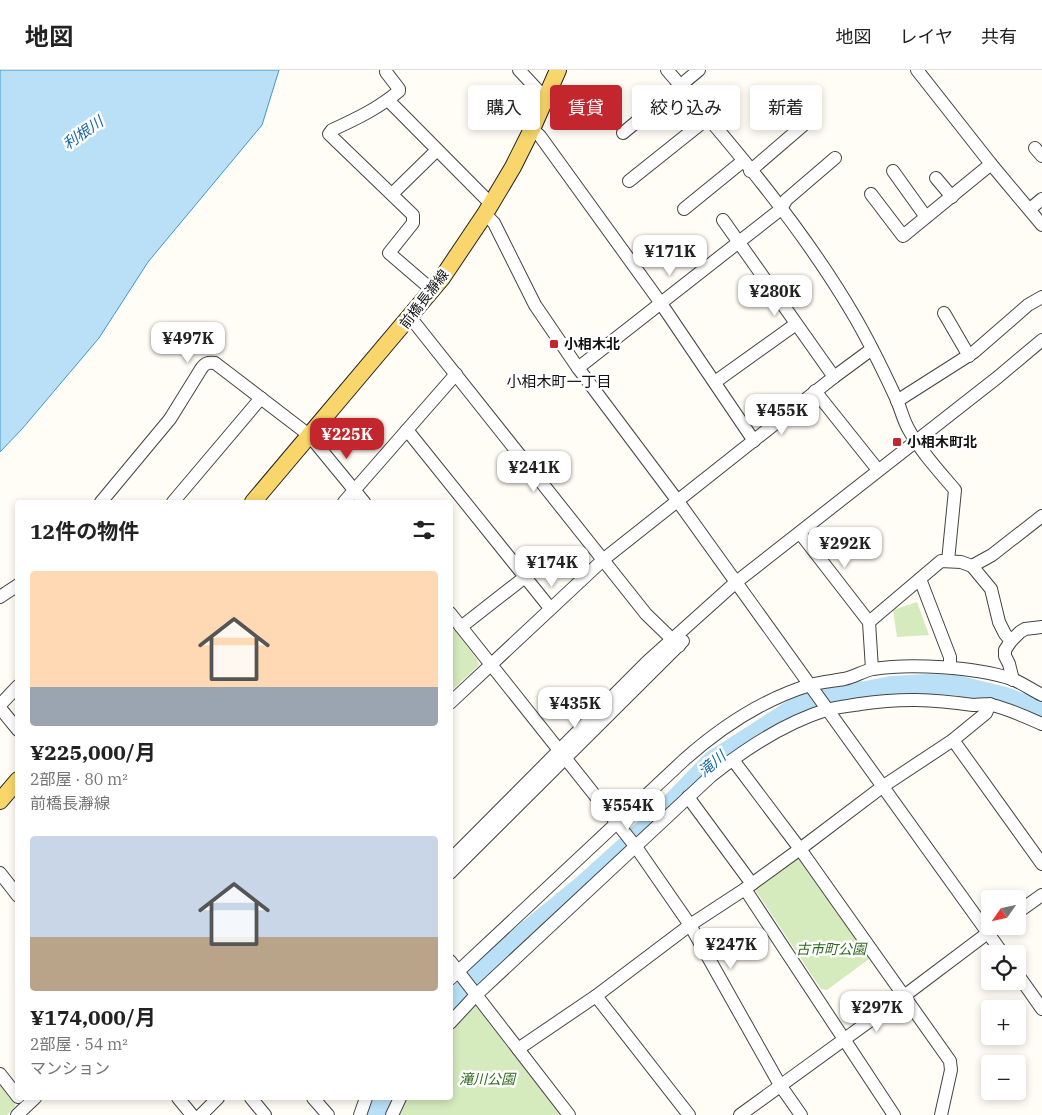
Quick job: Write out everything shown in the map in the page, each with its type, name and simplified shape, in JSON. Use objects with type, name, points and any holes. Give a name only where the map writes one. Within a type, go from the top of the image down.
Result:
[{"type":"main road","name":"前橋長瀞線","points":[[540,110],[558,70]]},
{"type":"main road","name":"前橋長瀞線","points":[[254,500],[432,290],[488,209],[513,167],[532,130]]},
{"type":"main road","points":[[0,801],[15,784]]},
{"type":"street","points":[[519,70],[545,98]]},
{"type":"street","points":[[667,70],[679,85]]},
{"type":"street","points":[[681,85],[699,70]]},
{"type":"street","points":[[917,70],[1042,225]]},
{"type":"street","points":[[386,72],[399,89],[388,100],[368,113],[332,130],[329,134],[411,212],[414,218],[412,223],[389,253],[432,290]]},
{"type":"street","points":[[388,100],[437,150],[488,209],[535,305],[578,368],[677,500],[882,787],[981,916]]},
{"type":"street","points":[[623,134],[632,126]]},
{"type":"street","points":[[533,130],[540,136],[660,302],[754,441]]},
{"type":"street","points":[[629,181],[693,130]]},
{"type":"street","points":[[718,130],[781,209],[836,287],[872,348],[897,400],[903,418],[916,441],[955,490],[948,561]]},
{"type":"street","points":[[684,209],[796,130]]},
{"type":"street","points":[[392,194],[437,150]]},
{"type":"street","points":[[578,368],[781,209],[786,200],[835,158]]},
{"type":"street","points":[[871,194],[903,236],[991,164]]},
{"type":"street","points":[[893,171],[926,217]]},
{"type":"street","points":[[936,178],[952,197]]},
{"type":"street","points":[[1030,209],[1042,199]]},
{"type":"street","points":[[723,220],[834,376]]},
{"type":"street","points":[[897,400],[969,356],[1028,305],[1042,297]]},
{"type":"street","points":[[944,313],[969,356]]},
{"type":"street","points":[[410,317],[646,614],[676,643]]},
{"type":"street","points":[[715,382],[796,324]]},
{"type":"street","points":[[453,870],[647,662],[676,643],[696,618],[735,583],[998,377],[1042,340]]},
{"type":"street","points":[[453,700],[604,559],[834,376],[872,348]]},
{"type":"street","points":[[103,500],[170,418],[204,365],[208,362],[215,364],[309,435],[362,500]]},
{"type":"street","points":[[346,500],[456,374]]},
{"type":"street","points":[[815,391],[878,470]]},
{"type":"street","points":[[175,500],[261,398]]},
{"type":"street","points":[[407,430],[550,608]]},
{"type":"street","points":[[972,566],[992,555],[1042,516]]},
{"type":"street","points":[[800,533],[868,622],[872,669]]},
{"type":"street","points":[[868,622],[942,561],[960,562],[972,566],[991,589],[999,622],[1011,641]]},
{"type":"street","points":[[461,627],[525,577]]},
{"type":"street","points":[[920,579],[950,657],[950,667]]},
{"type":"street","points":[[0,597],[15,587]]},
{"type":"street","points":[[453,617],[635,846],[690,925],[780,1085],[801,1115]]},
{"type":"street","points":[[1013,680],[1005,656],[1005,650],[1011,641],[1025,629],[1042,627]]},
{"type":"street","points":[[570,1115],[476,995],[454,975],[618,824],[684,760],[708,740],[764,705],[811,687],[844,679],[872,669],[950,667],[1013,680],[1042,695]]},
{"type":"street","points":[[15,689],[0,706],[15,726]]},
{"type":"street","points":[[453,1020],[476,995],[711,776],[746,750],[804,718],[826,708],[908,699],[944,700],[976,705],[990,704],[1042,724]]},
{"type":"street","points":[[518,1050],[596,996],[690,925],[748,887],[882,787],[953,740],[986,713],[990,704]]},
{"type":"street","points":[[953,740],[1042,864]]},
{"type":"street","points":[[453,855],[562,754]]},
{"type":"street","points":[[733,760],[800,849],[950,1061],[951,1070],[941,1115]]},
{"type":"street","points":[[688,797],[894,1115]]},
{"type":"street","points":[[0,874],[15,892]]},
{"type":"street","points":[[1026,906],[1042,894]]},
{"type":"street","points":[[740,1115],[985,935]]},
{"type":"street","points":[[1026,986],[1042,1009]]},
{"type":"street","points":[[596,996],[689,1115]]},
{"type":"street","points":[[0,1074],[15,1093]]},
{"type":"street","points":[[180,1100],[192,1115]]},
{"type":"street","points":[[201,1115],[216,1100]]},
{"type":"street","points":[[253,1100],[265,1115]]},
{"type":"street","points":[[314,1100],[328,1115]]},
{"type":"street","points":[[360,1115],[365,1100]]},
{"type":"street","points":[[392,1115],[399,1100]]},
{"type":"green space","points":[[917,602],[929,635],[897,637],[893,610]]},
{"type":"green space","points":[[453,628],[477,659],[479,665],[453,689]]},
{"type":"green space","name":"古市町公園","points":[[795,856],[801,857],[871,953],[869,959],[827,990],[821,989],[756,891],[757,885]]},
{"type":"green space","name":"滝川公園","points":[[475,1005],[559,1113],[557,1115],[396,1115],[402,1100],[453,1100],[453,1025]]},
{"type":"green space","points":[[0,1081],[15,1100],[15,1107],[7,1115],[0,1115]]},
{"type":"water","name":"利根川","points":[[0,70],[279,70],[262,125],[148,262],[99,338],[22,429],[0,452]]},
{"type":"waterway","name":"滝川","points":[[453,1000],[511,944],[583,885],[655,820],[712,761],[804,702],[835,693],[866,691],[891,686],[956,685],[1005,697],[1042,711]]},
{"type":"waterway","name":"滝川","points":[[377,1115],[383,1100]]},
{"type":"place","name":"小相木北","points":[[554,344]]},
{"type":"place","name":"小相木町北","points":[[897,442]]},
{"type":"district","name":"小相木町一丁目","points":[[559,382]]}]
